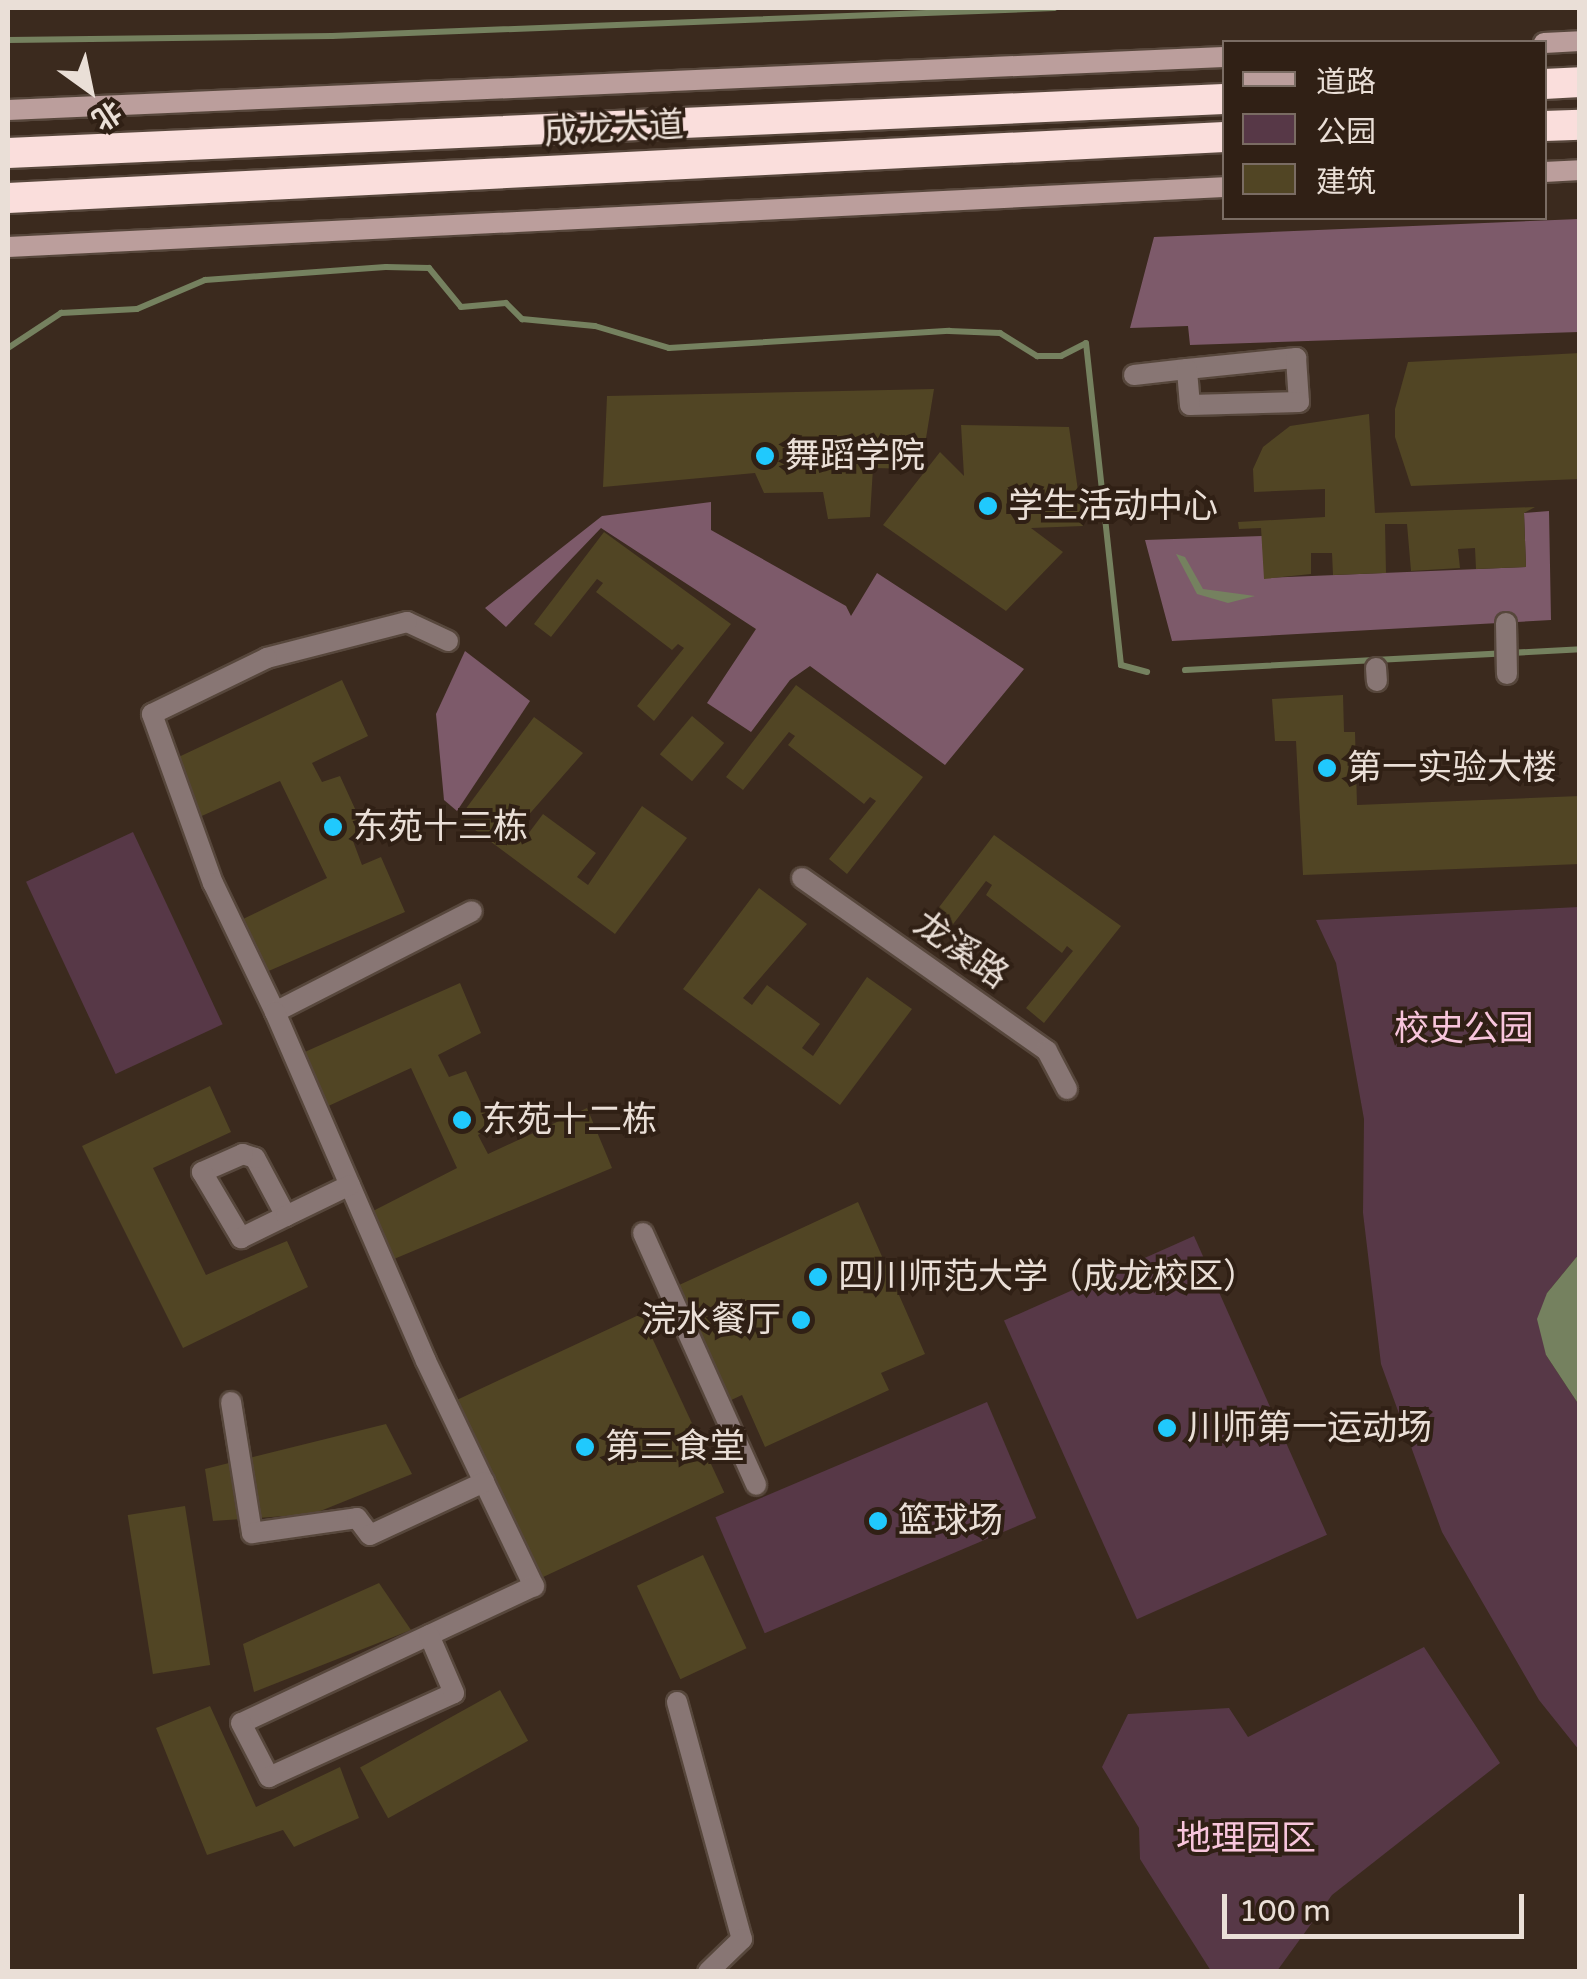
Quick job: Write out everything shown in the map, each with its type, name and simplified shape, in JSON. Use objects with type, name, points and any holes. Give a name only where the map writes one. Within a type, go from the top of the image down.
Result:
[{"type":"highway","points":[[1547,84],[1580,82]]},
{"type":"highway","name":"成龙大道","points":[[8,153],[1222,99]]},
{"type":"highway","points":[[1547,126],[1580,125]]},
{"type":"highway","name":"成龙大道","points":[[8,198],[1222,137]]},
{"type":"street","points":[[1547,42],[1580,41]]},
{"type":"street","points":[[8,110],[1222,56]]},
{"type":"street","points":[[1547,172],[1580,170]]},
{"type":"street","points":[[8,247],[1222,187]]},
{"type":"street","points":[[1134,375],[1187,369],[1296,358],[1299,402],[1190,406],[1187,369]]},
{"type":"street","points":[[429,1635],[454,1693],[270,1777],[241,1723],[429,1635],[534,1586],[213,883],[152,714],[267,658],[407,622],[448,641]]},
{"type":"street","points":[[1506,623],[1506,660]]},
{"type":"street","name":"龙溪路","points":[[802,878],[1047,1051],[1067,1089]]},
{"type":"street","points":[[275,1012],[472,911]]},
{"type":"street","points":[[286,1216],[350,1185]]},
{"type":"street","points":[[643,1234],[756,1485]]},
{"type":"street","points":[[231,1402],[252,1532],[357,1518],[370,1535],[484,1482]]},
{"type":"street","points":[[678,1702],[742,1939],[708,1972]]},
{"type":"green space","points":[[133,832],[223,1024],[116,1074],[26,882]]},
{"type":"green space","name":"校史公园","points":[[1579,907],[1579,1254],[1547,1293],[1546,1355],[1579,1405],[1579,1750],[1539,1700],[1442,1532],[1381,1364],[1363,1213],[1364,1119],[1336,963],[1316,920]]},
{"type":"green space","name":"川师第一运动场","points":[[1194,1236],[1327,1535],[1137,1619],[1004,1321]]},
{"type":"green space","name":"篮球场","points":[[987,1402],[1036,1518],[765,1633],[715,1517]]},
{"type":"green space","name":"地理园区","points":[[1424,1647],[1500,1763],[1332,1895],[1277,1971],[1211,1971],[1140,1859],[1139,1828],[1102,1767],[1128,1714],[1229,1708],[1248,1737]]},
{"type":"shaded area","points":[[1579,219],[1579,332],[1190,345],[1188,326],[1130,328],[1154,237]]},
{"type":"shaded area","points":[[711,502],[711,530],[846,606],[851,616],[877,573],[1024,669],[945,765],[810,666],[790,680],[751,732],[707,703],[756,629],[601,528],[506,627],[485,608],[602,516]]},
{"type":"shaded area","points":[[1549,511],[1551,620],[1172,641],[1145,540],[1262,536],[1265,578],[1526,567],[1524,513]]},
{"type":"shaded area","points":[[1176,554],[1185,557],[1203,589],[1255,596],[1228,603],[1197,594]]},
{"type":"shaded area","points":[[465,651],[530,701],[457,811],[444,800],[436,714]]},
{"type":"shaded area","points":[[1579,1254],[1579,1405],[1546,1355],[1537,1319],[1547,1293]]},
{"type":"building","points":[[1580,353],[1580,479],[1411,486],[1395,437],[1395,409],[1408,362]]},
{"type":"building","name":"舞蹈学院","points":[[934,389],[921,469],[873,468],[870,517],[828,519],[823,492],[764,493],[755,473],[603,487],[607,396]]},
{"type":"building","points":[[1369,414],[1375,513],[1535,507],[1524,513],[1526,567],[1476,569],[1475,548],[1458,549],[1460,568],[1411,571],[1407,524],[1385,524],[1386,573],[1333,575],[1332,553],[1311,553],[1311,574],[1264,579],[1261,528],[1239,529],[1238,522],[1325,517],[1325,489],[1254,492],[1253,469],[1263,447],[1290,426]]},
{"type":"building","name":"学生活动中心","points":[[961,425],[1069,427],[1083,526],[1031,528],[1063,552],[1006,611],[883,525],[940,452],[964,476]]},
{"type":"building","points":[[604,532],[731,624],[654,721],[637,706],[684,648],[678,644],[672,650],[596,592],[603,583],[597,579],[551,637],[534,624]]},
{"type":"building","name":"东苑十三栋","points":[[342,680],[368,736],[312,763],[322,782],[340,776],[367,835],[353,841],[362,865],[381,857],[405,912],[264,973],[239,921],[327,878],[280,781],[195,819],[168,762]]},
{"type":"building","points":[[796,685],[923,777],[847,874],[829,859],[876,801],[870,797],[864,804],[788,745],[795,736],[789,732],[743,790],[726,777]]},
{"type":"building","name":"第一实验大楼","points":[[1343,695],[1344,732],[1355,732],[1357,805],[1580,796],[1580,864],[1303,875],[1296,741],[1275,741],[1272,699]]},
{"type":"building","points":[[692,716],[724,743],[692,781],[660,754]]},
{"type":"building","points":[[534,717],[583,753],[518,827],[528,834],[543,814],[596,853],[577,877],[588,885],[642,806],[687,838],[615,934],[459,818]]},
{"type":"building","points":[[994,835],[1121,926],[1044,1023],[1026,1008],[1073,951],[1067,946],[1062,953],[986,895],[992,885],[986,881],[941,940],[924,927]]},
{"type":"building","points":[[759,888],[807,924],[743,998],[752,1005],[767,985],[820,1024],[802,1048],[813,1056],[867,977],[912,1009],[840,1105],[683,989]]},
{"type":"building","name":"东苑十二栋","points":[[460,983],[481,1033],[438,1055],[449,1077],[466,1071],[492,1127],[478,1135],[488,1154],[587,1108],[612,1168],[394,1259],[373,1211],[457,1168],[411,1068],[324,1108],[298,1055]]},
{"type":"building","points":[[210,1086],[231,1132],[153,1168],[206,1275],[287,1241],[308,1287],[183,1348],[82,1146]]},
{"type":"building","name":"浣水餐厅","points":[[858,1202],[925,1354],[881,1373],[889,1390],[765,1447],[742,1395],[727,1402],[677,1286]]},
{"type":"building","name":"第三食堂","points":[[641,1314],[724,1493],[530,1583],[447,1404]]},
{"type":"building","points":[[386,1424],[412,1474],[313,1514],[213,1521],[205,1469]]},
{"type":"building","points":[[185,1506],[210,1665],[153,1674],[128,1515]]},
{"type":"building","points":[[703,1555],[747,1648],[680,1679],[637,1586]]},
{"type":"building","points":[[379,1583],[411,1630],[254,1692],[243,1644]]},
{"type":"building","points":[[500,1690],[528,1741],[388,1818],[360,1768]]},
{"type":"building","points":[[210,1706],[256,1807],[340,1767],[359,1818],[294,1847],[283,1830],[207,1855],[156,1728]]},
{"type":"waterway","points":[[8,40],[332,36],[1054,8]]},
{"type":"waterway","points":[[8,348],[61,313],[137,309],[205,280],[386,267],[429,268],[461,307],[506,303],[522,319],[595,326],[669,348],[949,331],[1000,333],[1037,356],[1061,356],[1086,343],[1121,665],[1147,672]]},
{"type":"waterway","points":[[1185,670],[1580,649]]},
{"type":"place","name":"舞蹈学院","points":[[765,456]]},
{"type":"place","name":"学生活动中心","points":[[988,506]]},
{"type":"place","name":"第一实验大楼","points":[[1327,768]]},
{"type":"place","name":"东苑十三栋","points":[[333,827]]},
{"type":"place","name":"东苑十二栋","points":[[462,1120]]},
{"type":"place","name":"四川师范大学（成龙校区）","points":[[818,1277]]},
{"type":"place","name":"浣水餐厅","points":[[801,1320]]},
{"type":"place","name":"川师第一运动场","points":[[1167,1428]]},
{"type":"place","name":"第三食堂","points":[[585,1447]]},
{"type":"place","name":"篮球场","points":[[878,1521]]}]
